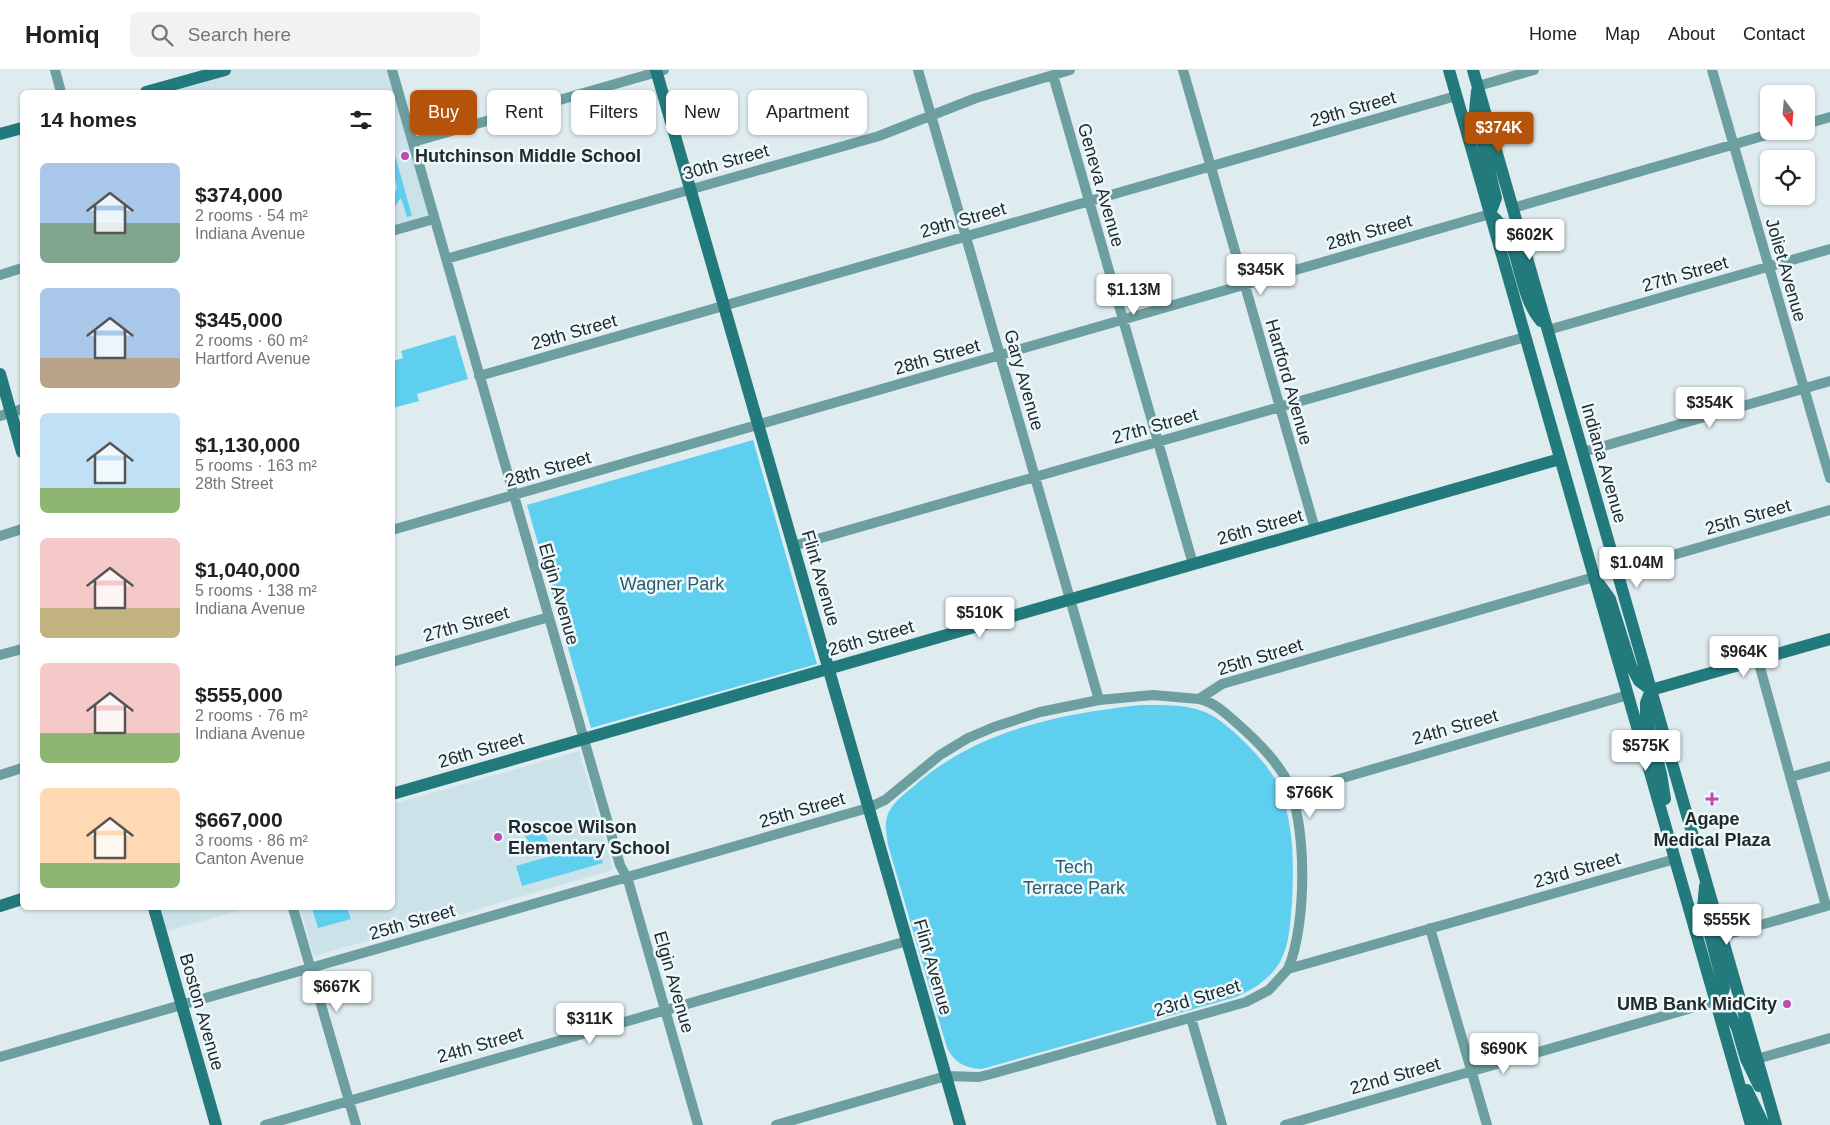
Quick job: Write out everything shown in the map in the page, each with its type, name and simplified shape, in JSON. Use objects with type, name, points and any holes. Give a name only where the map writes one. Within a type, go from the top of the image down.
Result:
[{"type":"main road","points":[[153,90],[225,70]]},
{"type":"main road","points":[[1449,70],[1752,1125]]},
{"type":"main road","name":"Indiana Avenue","points":[[1473,70],[1775,1120]]},
{"type":"main road","name":"Flint Avenue","points":[[659,71],[724,306],[960,1125]]},
{"type":"main road","points":[[1478,86],[1475,112],[1496,198],[1490,214]]},
{"type":"main road","points":[[0,134],[20,129]]},
{"type":"main road","points":[[1490,214],[1501,222],[1509,240],[1527,296],[1538,318],[1548,330]]},
{"type":"main road","points":[[0,374],[20,445]]},
{"type":"main road","name":"26th Street","points":[[395,793],[1560,459]]},
{"type":"main road","points":[[1594,577],[1610,599],[1631,666],[1639,681],[1651,690]]},
{"type":"main road","points":[[1651,690],[1830,639]]},
{"type":"main road","points":[[1651,690],[1646,703],[1646,715],[1661,774],[1675,859]]},
{"type":"main road","points":[[1705,879],[1703,908],[1724,988],[1716,1001]]},
{"type":"main road","points":[[0,906],[20,901]]},
{"type":"main road","name":"Boston Avenue","points":[[155,910],[216,1125]]},
{"type":"main road","points":[[1716,1001],[1728,1010],[1746,1059],[1775,1120]]},
{"type":"main road","points":[[1736,1071],[1757,1108],[1764,1125]]},
{"type":"street","points":[[54,70],[60,90]]},
{"type":"street","name":"Elgin Avenue","points":[[392,70],[583,739],[620,865],[628,880],[698,1125]]},
{"type":"street","name":"Gary Avenue","points":[[918,70],[1099,700]]},
{"type":"street","name":"30th Street","points":[[446,259],[878,136],[976,98],[1070,70]]},
{"type":"street","name":"Hartford Avenue","points":[[1183,70],[1315,529]]},
{"type":"street","points":[[1478,86],[1534,70]]},
{"type":"street","name":"Joliet Avenue","points":[[1712,70],[1830,478]]},
{"type":"street","points":[[413,142],[659,71]]},
{"type":"street","name":"Geneva Avenue","points":[[1053,75],[1193,564]]},
{"type":"street","name":"29th Street","points":[[480,376],[1456,96]]},
{"type":"street","points":[[1815,121],[1830,117]]},
{"type":"street","points":[[1513,208],[1760,137]]},
{"type":"street","name":"28th Street","points":[[395,529],[1490,214]]},
{"type":"street","points":[[395,230],[434,219]]},
{"type":"street","name":"27th Street","points":[[1548,330],[1830,249]]},
{"type":"street","points":[[0,275],[20,269]]},
{"type":"street","name":"27th Street","points":[[793,546],[1525,337]]},
{"type":"street","points":[[1583,452],[1830,381]]},
{"type":"street","name":"25th Street","points":[[1617,571],[1830,510]]},
{"type":"street","points":[[0,536],[20,531]]},
{"type":"street","name":"25th Street","points":[[0,1056],[868,808],[885,800],[940,756],[968,738],[994,727],[1040,712],[1099,700],[1152,695],[1199,699],[1222,684],[1594,577]]},
{"type":"street","name":"27th Street","points":[[395,661],[549,617]]},
{"type":"street","points":[[0,655],[20,650]]},
{"type":"street","points":[[1722,936],[1828,906],[1758,660]]},
{"type":"street","name":"24th Street","points":[[1291,793],[1628,696]]},
{"type":"street","points":[[1199,699],[1209,702],[1221,710],[1256,741],[1277,765],[1291,793],[1299,826],[1302,849],[1302,874],[1297,945],[1288,969]]},
{"type":"street","points":[[1791,778],[1830,766]]},
{"type":"street","points":[[0,774],[20,769]]},
{"type":"street","name":"23rd Street","points":[[776,1125],[946,1076],[979,1077],[1246,1002],[1269,990],[1288,969],[1675,859]]},
{"type":"street","points":[[294,910],[356,1125]]},
{"type":"street","points":[[1430,928],[1487,1125]]},
{"type":"street","name":"24th Street","points":[[265,1125],[907,942]]},
{"type":"street","name":"22nd Street","points":[[1285,1125],[1716,1001]]},
{"type":"street","points":[[1191,1018],[1222,1125]]},
{"type":"street","points":[[1757,1059],[1830,1038]]},
{"type":"shaded area","name":"Hutchinson Middle School","points":[[225,70],[393,70],[434,219],[395,230],[395,90],[153,90]]},
{"type":"shaded area","name":"Roscoe Wilson Elementary School","points":[[579,751],[613,870],[314,956],[301,910],[395,910],[395,803]]},
{"type":"shaded area","points":[[162,910],[241,910],[167,931]]},
{"type":"green space","points":[[395,155],[412,216],[407,217],[401,198],[395,206],[397,187]]},
{"type":"green space","points":[[455,335],[468,379],[417,394],[419,401],[395,407],[395,360],[403,358],[401,351]]},
{"type":"green space","name":"Wagner Park","points":[[753,440],[817,664],[591,728],[527,505]]},
{"type":"green space","name":"Tech Terrace Park","points":[[1141,705],[1197,709],[1214,717],[1225,724],[1247,744],[1267,767],[1279,787],[1288,815],[1293,858],[1290,926],[1288,941],[1280,962],[1261,983],[1236,997],[982,1069],[961,1064],[947,1048],[888,845],[886,833],[887,816],[900,798],[938,767],[992,738],[1050,720]]},
{"type":"green space","points":[[539,824],[543,828],[551,848],[545,855],[536,857],[530,855],[528,840],[524,830]]},
{"type":"green space","points":[[597,843],[603,863],[522,886],[516,866]]},
{"type":"green space","points":[[313,910],[348,910],[351,919],[318,928]]},
{"type":"place","name":"Hutchinson Middle School","points":[[405,156]]},
{"type":"place","name":"Agape Medical Plaza","points":[[1712,799]]},
{"type":"place","name":"Roscoe Wilson Elementary School","points":[[498,837]]},
{"type":"place","name":"UMB Bank MidCity","points":[[1787,1004]]}]
